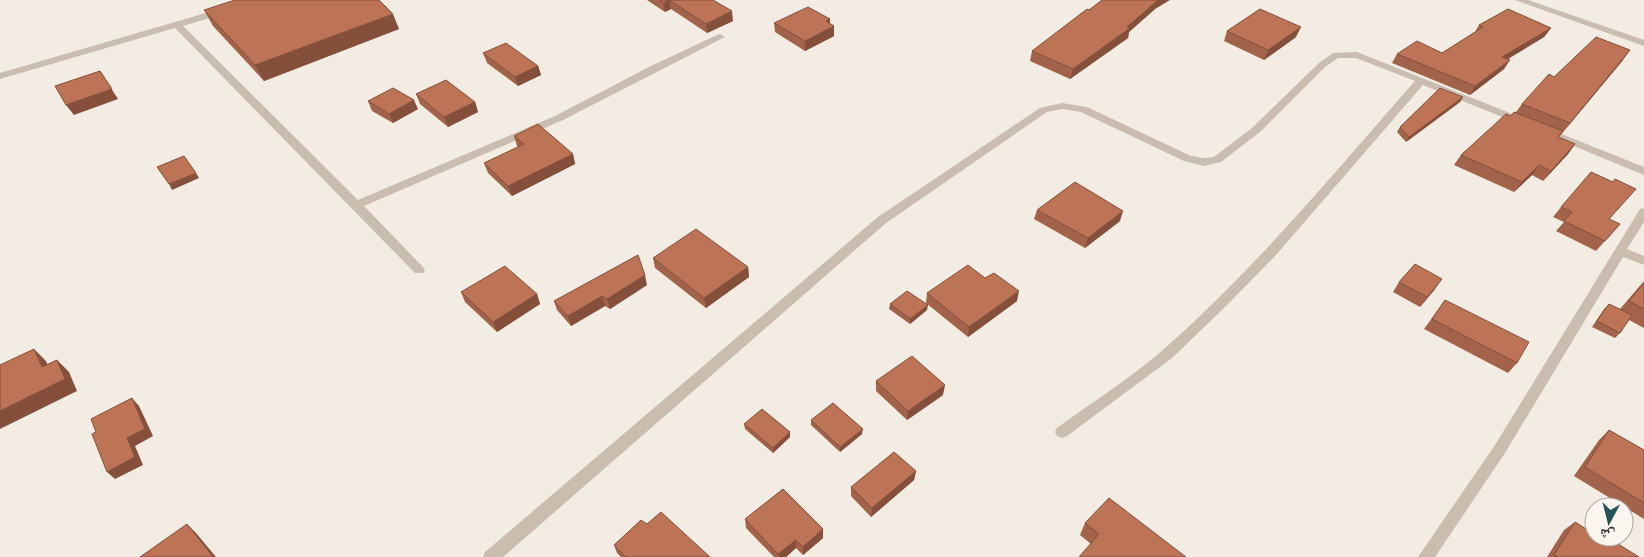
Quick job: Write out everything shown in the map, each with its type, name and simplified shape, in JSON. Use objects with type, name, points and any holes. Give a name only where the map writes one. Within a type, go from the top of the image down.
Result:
[{"type":"street","points":[[1519,0],[1644,43]]},
{"type":"street","points":[[0,76],[176,26],[232,8]]},
{"type":"street","points":[[176,26],[357,205],[419,270]]},
{"type":"street","points":[[357,205],[559,118],[654,68],[720,37]]},
{"type":"street","points":[[492,557],[882,220],[1044,110],[1062,106],[1083,109],[1180,155],[1204,162],[1217,160],[1256,130],[1322,65],[1336,55],[1357,56],[1644,171]]},
{"type":"street","points":[[1062,432],[1166,354],[1222,302],[1296,226],[1421,81]]},
{"type":"street","points":[[1426,557],[1500,449],[1644,212]]},
{"type":"street","points":[[1620,251],[1644,261]]},
{"type":"building","points":[[235,0],[379,0],[393,14],[255,65],[204,10]]},
{"type":"building","points":[[669,0],[713,0],[732,11],[706,24]]},
{"type":"building","points":[[1102,0],[1158,0],[1127,27],[1130,28],[1073,69],[1032,51],[1087,9],[1089,10]]},
{"type":"building","points":[[808,7],[830,19],[826,21],[834,26],[805,41],[774,23]]},
{"type":"building","points":[[1260,9],[1301,27],[1268,50],[1227,31]]},
{"type":"building","points":[[1508,9],[1551,28],[1502,57],[1510,60],[1475,86],[1397,54],[1417,41],[1442,53],[1483,27],[1479,25]]},
{"type":"building","points":[[1596,37],[1630,50],[1570,123],[1522,104],[1549,74],[1554,77]]},
{"type":"building","points":[[506,43],[538,66],[515,77],[483,53]]},
{"type":"building","points":[[100,71],[112,89],[66,105],[55,86]]},
{"type":"building","points":[[446,80],[475,102],[444,117],[416,94]]},
{"type":"building","points":[[393,88],[414,100],[389,114],[368,101]]},
{"type":"building","points":[[1440,88],[1463,97],[1409,137],[1400,127]]},
{"type":"building","points":[[1514,112],[1563,131],[1558,137],[1575,144],[1551,171],[1539,165],[1522,182],[1461,155],[1506,114],[1511,116]]},
{"type":"building","points":[[538,124],[573,154],[508,186],[484,163],[524,144],[514,136]]},
{"type":"building","points":[[184,156],[196,173],[169,184],[157,167]]},
{"type":"building","points":[[1591,172],[1613,182],[1615,179],[1636,189],[1609,219],[1620,224],[1605,241],[1564,221],[1572,212],[1561,207]]},
{"type":"building","points":[[1075,182],[1123,211],[1088,238],[1037,210]]},
{"type":"building","points":[[696,229],[748,267],[704,298],[653,258]]},
{"type":"building","points":[[638,255],[645,275],[607,299],[602,296],[568,316],[554,301]]},
{"type":"building","points":[[1415,264],[1442,279],[1427,297],[1399,282]]},
{"type":"building","points":[[968,265],[985,278],[994,273],[1019,291],[969,327],[927,293]]},
{"type":"building","points":[[505,266],[537,294],[493,322],[461,292]]},
{"type":"building","points":[[1644,283],[1644,309],[1629,301]]},
{"type":"building","points":[[907,291],[928,305],[910,319],[890,304]]},
{"type":"building","points":[[1445,300],[1529,342],[1517,363],[1432,319]]},
{"type":"building","points":[[1609,304],[1632,315],[1620,333],[1597,321]]},
{"type":"building","points":[[34,349],[42,367],[57,360],[65,379],[0,411],[0,365]]},
{"type":"building","points":[[912,356],[945,385],[908,411],[876,381]]},
{"type":"building","points":[[132,398],[145,429],[127,438],[135,457],[107,472],[92,434],[96,432],[91,419]]},
{"type":"building","points":[[833,403],[863,429],[840,447],[811,420]]},
{"type":"building","points":[[762,409],[790,432],[773,448],[744,424]]},
{"type":"building","points":[[1609,430],[1644,450],[1644,503],[1585,467]]},
{"type":"building","points":[[894,452],[916,471],[872,508],[851,487]]},
{"type":"building","points":[[783,489],[823,529],[803,547],[796,540],[778,554],[745,519]]},
{"type":"building","points":[[1109,498],[1186,557],[1079,557],[1099,534],[1085,523]]},
{"type":"building","points":[[661,512],[710,557],[626,557],[614,545],[641,520],[647,524]]},
{"type":"building","points":[[1575,522],[1584,528],[1584,547],[1623,547],[1639,557],[1558,557],[1554,555]]},
{"type":"building","points":[[187,524],[213,557],[140,557]]}]
